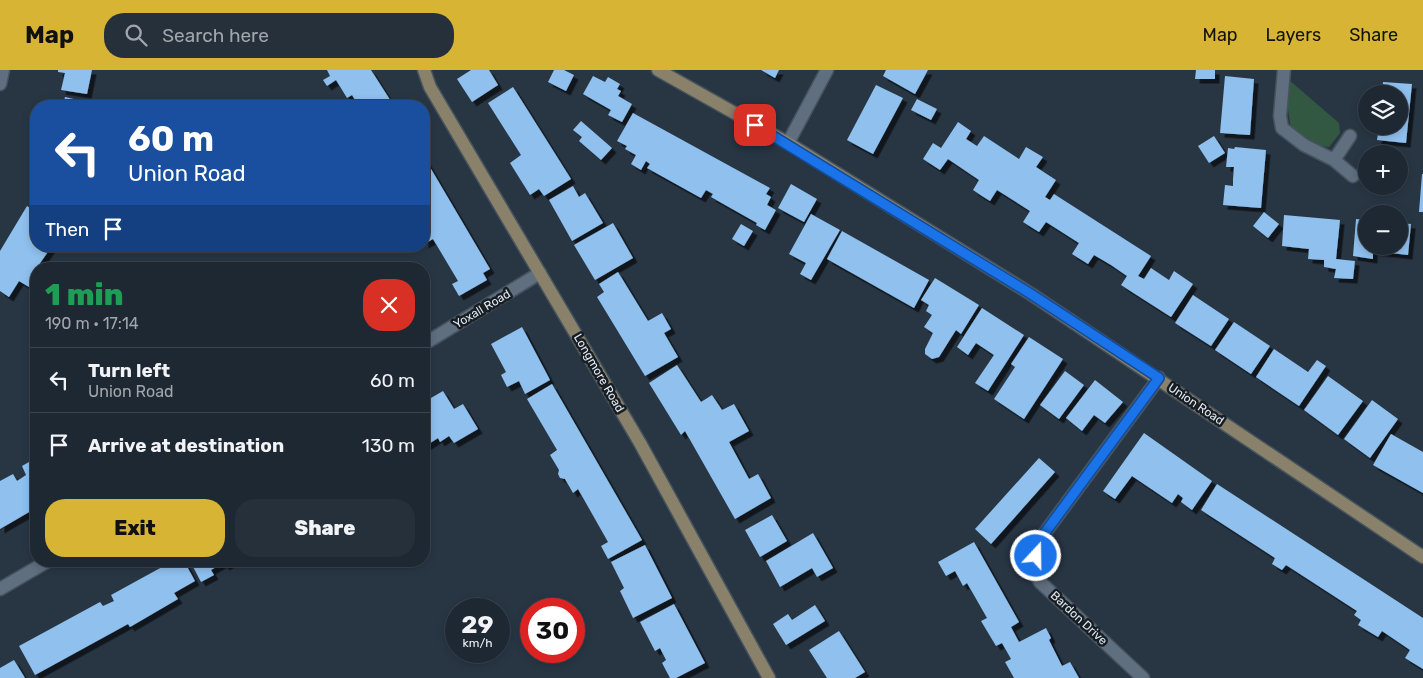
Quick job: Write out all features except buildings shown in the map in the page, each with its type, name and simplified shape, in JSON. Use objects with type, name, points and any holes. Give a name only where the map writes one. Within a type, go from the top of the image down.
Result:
[{"type":"street","points":[[0,84],[3,70]]},
{"type":"street","name":"Longmore Road","points":[[424,70],[430,87],[640,443],[769,678]]},
{"type":"street","name":"Union Road","points":[[658,70],[788,143],[1031,294],[1423,556]]},
{"type":"street","points":[[788,143],[828,70]]},
{"type":"street","points":[[1284,70],[1280,116],[1282,128],[1304,146],[1334,160],[1353,176]]},
{"type":"street","points":[[1334,160],[1350,136]]},
{"type":"street","name":"Yoxall Road","points":[[430,340],[540,273]]},
{"type":"street","name":"Bardon Drive","points":[[1143,678],[1040,582],[1035,572],[1041,538],[1159,378]]},
{"type":"street","points":[[0,589],[38,567]]},
{"type":"green space","points":[[1289,80],[1339,123],[1340,133],[1329,147],[1313,145],[1291,129],[1287,103]]},
{"type":"route","points":[[755,125],[788,143],[1031,294],[1159,378],[1041,538],[1036,556]]}]
